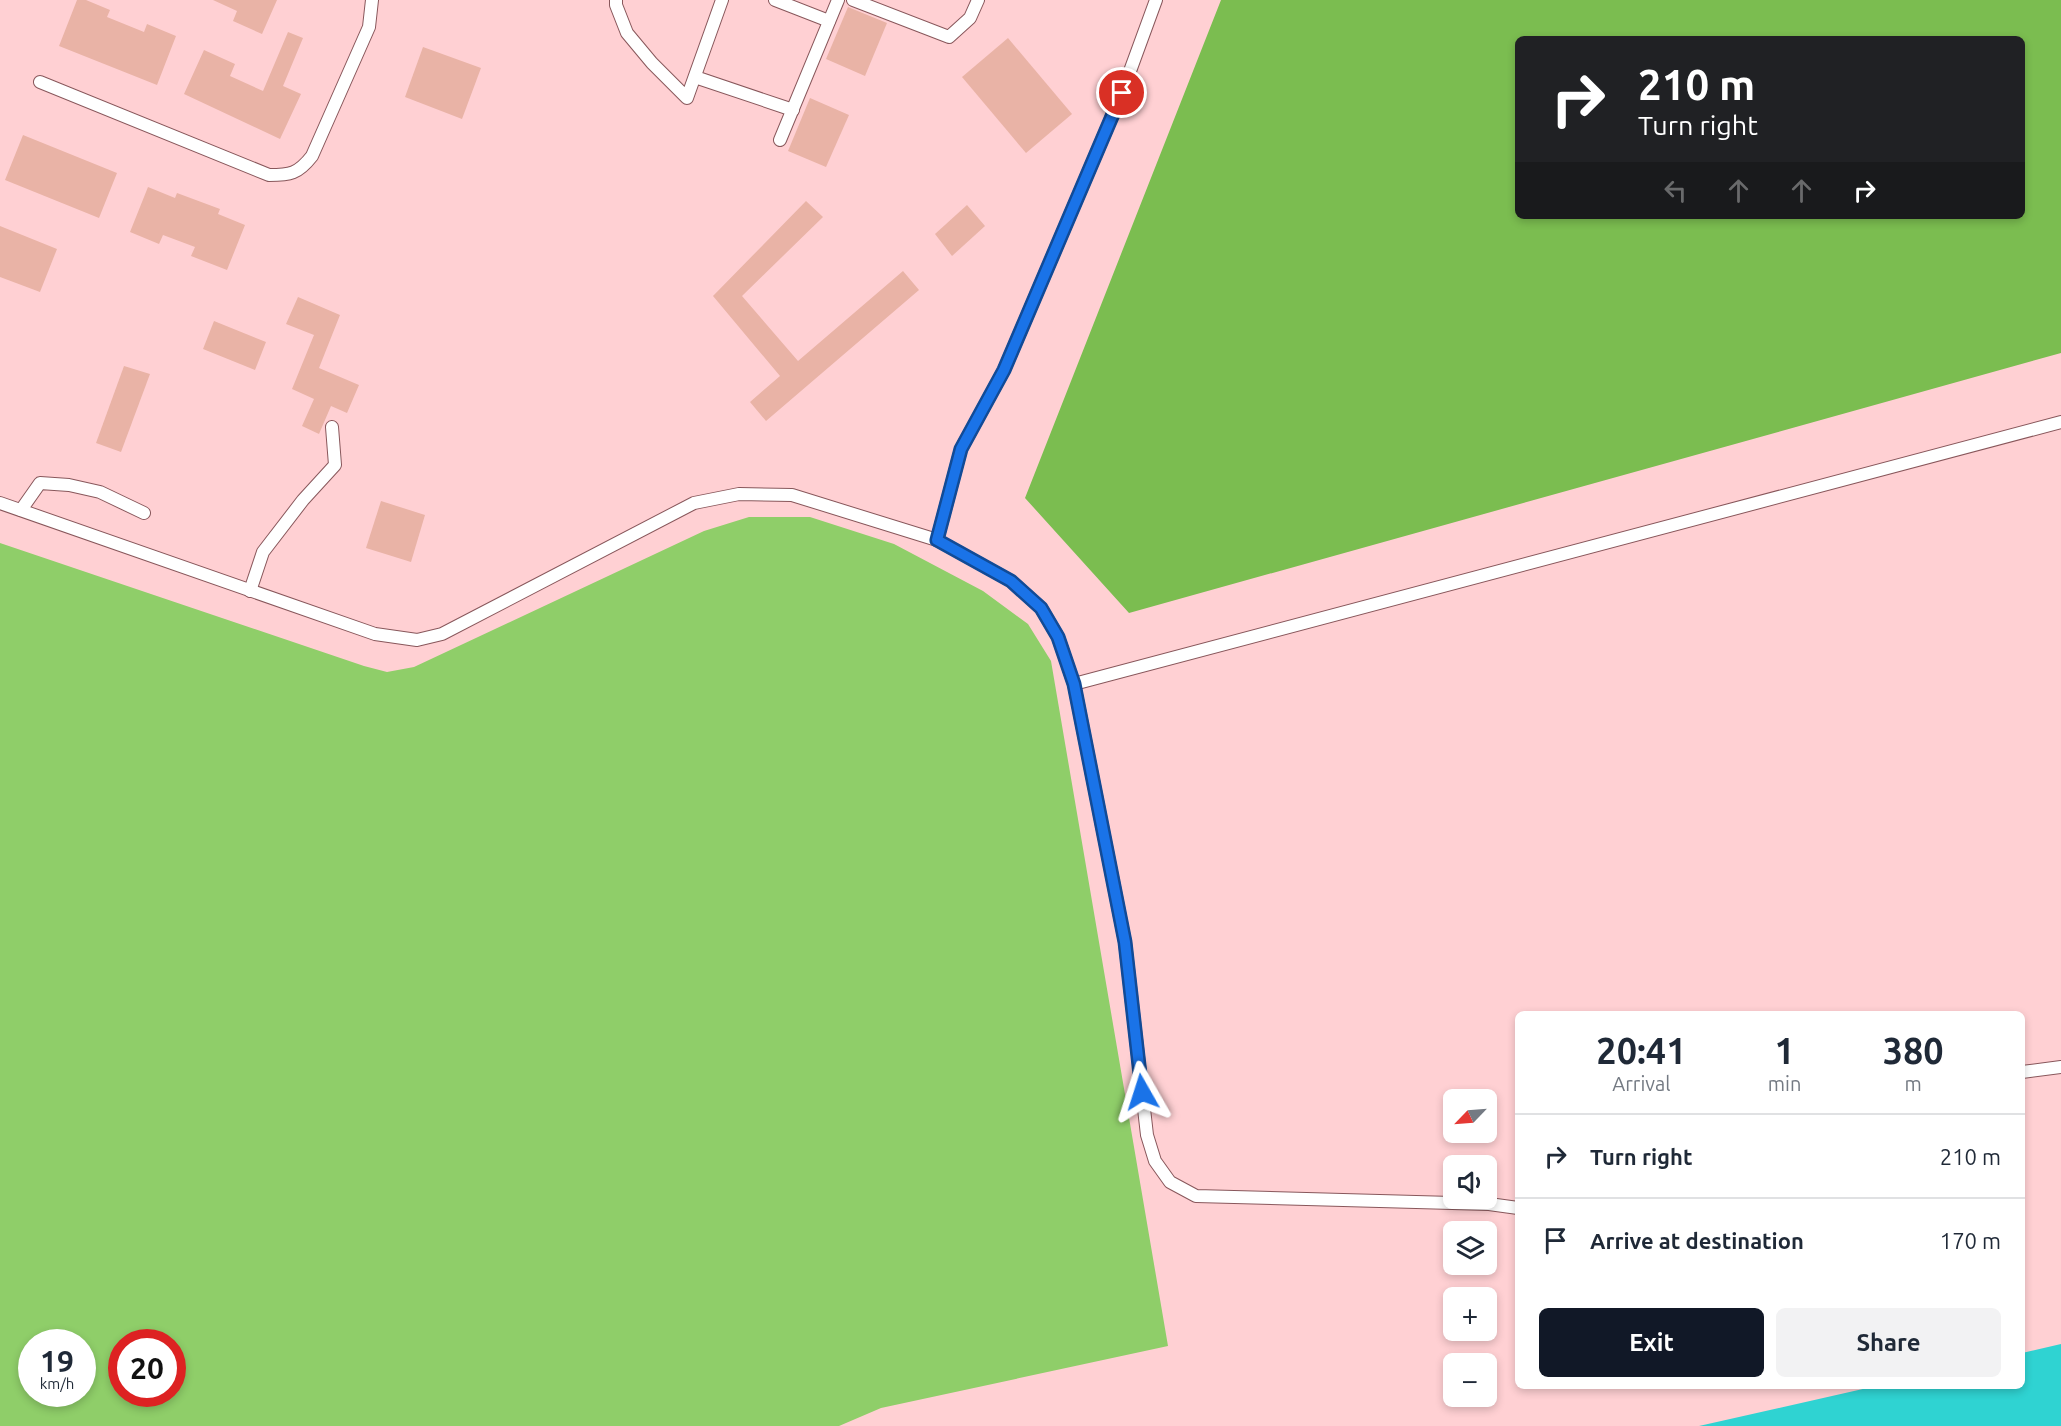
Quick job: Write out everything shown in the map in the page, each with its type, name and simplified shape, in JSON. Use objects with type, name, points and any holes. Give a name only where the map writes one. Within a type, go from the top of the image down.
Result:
[{"type":"lane","points":[[40,82],[269,175],[288,175],[303,168],[312,156],[369,27],[372,0]]},
{"type":"lane","points":[[616,0],[627,33],[652,63],[687,98],[722,0]]},
{"type":"lane","points":[[775,0],[830,21]]},
{"type":"lane","points":[[780,140],[838,0]]},
{"type":"lane","points":[[853,0],[950,37],[970,18],[978,0]]},
{"type":"lane","points":[[937,540],[961,449],[1004,370],[1122,93],[1156,0]]},
{"type":"lane","points":[[695,77],[793,110]]},
{"type":"lane","points":[[1074,684],[2061,422]]},
{"type":"lane","points":[[250,591],[263,552],[303,500],[335,465],[332,427]]},
{"type":"lane","points":[[21,510],[40,483],[69,485],[100,492],[144,513]]},
{"type":"lane","points":[[0,503],[375,634],[417,640],[442,634],[694,503],[739,494],[792,495],[937,540],[1011,581],[1041,608],[1058,637],[1074,684],[1125,942],[1147,1135],[1155,1161],[1170,1182],[1196,1196],[1489,1204],[1515,1208]]},
{"type":"lane","points":[[2025,1072],[2061,1067]]},
{"type":"green space","points":[[1221,0],[2061,0],[2061,353],[1129,613],[1025,498]]},
{"type":"green space","points":[[749,517],[810,517],[894,544],[983,591],[1028,624],[1051,661],[1168,1346],[881,1408],[839,1426],[0,1426],[0,543],[364,666],[387,672],[414,667],[704,531]]},
{"type":"water","points":[[2061,1344],[2061,1426],[1699,1426],[1863,1389],[2025,1389],[2025,1352]]},
{"type":"building","points":[[77,0],[86,0],[110,10],[107,17],[144,32],[147,24],[176,36],[157,85],[59,46]]},
{"type":"building","points":[[213,0],[277,0],[262,34],[233,21],[237,11]]},
{"type":"building","points":[[848,7],[887,23],[865,76],[826,59]]},
{"type":"building","points":[[288,32],[303,38],[283,86],[301,94],[280,139],[184,94],[204,50],[235,64],[230,76],[263,91]]},
{"type":"building","points":[[1008,38],[1072,114],[1026,153],[962,77]]},
{"type":"building","points":[[423,47],[481,68],[462,119],[405,97]]},
{"type":"building","points":[[810,98],[849,115],[826,167],[788,151]]},
{"type":"building","points":[[23,135],[117,173],[99,218],[5,180]]},
{"type":"building","points":[[148,187],[175,198],[177,193],[220,209],[218,214],[245,225],[227,270],[191,256],[195,247],[163,235],[159,244],[130,232]]},
{"type":"building","points":[[806,201],[823,217],[742,296],[798,361],[903,271],[919,290],[766,421],[750,402],[780,376],[713,296]]},
{"type":"building","points":[[967,205],[985,226],[952,256],[935,234]]},
{"type":"building","points":[[0,226],[57,249],[40,292],[0,277]]},
{"type":"building","points":[[298,297],[340,315],[319,368],[359,385],[347,413],[331,406],[319,434],[302,426],[314,399],[292,389],[314,335],[286,324]]},
{"type":"building","points":[[214,321],[266,342],[255,370],[203,349]]},
{"type":"building","points":[[124,366],[150,374],[121,452],[96,443]]},
{"type":"building","points":[[381,501],[425,515],[411,562],[366,548]]},
{"type":"route","points":[[1122,93],[1004,370],[961,449],[937,540],[1011,581],[1041,608],[1058,637],[1074,684],[1125,942],[1142,1092]]}]
